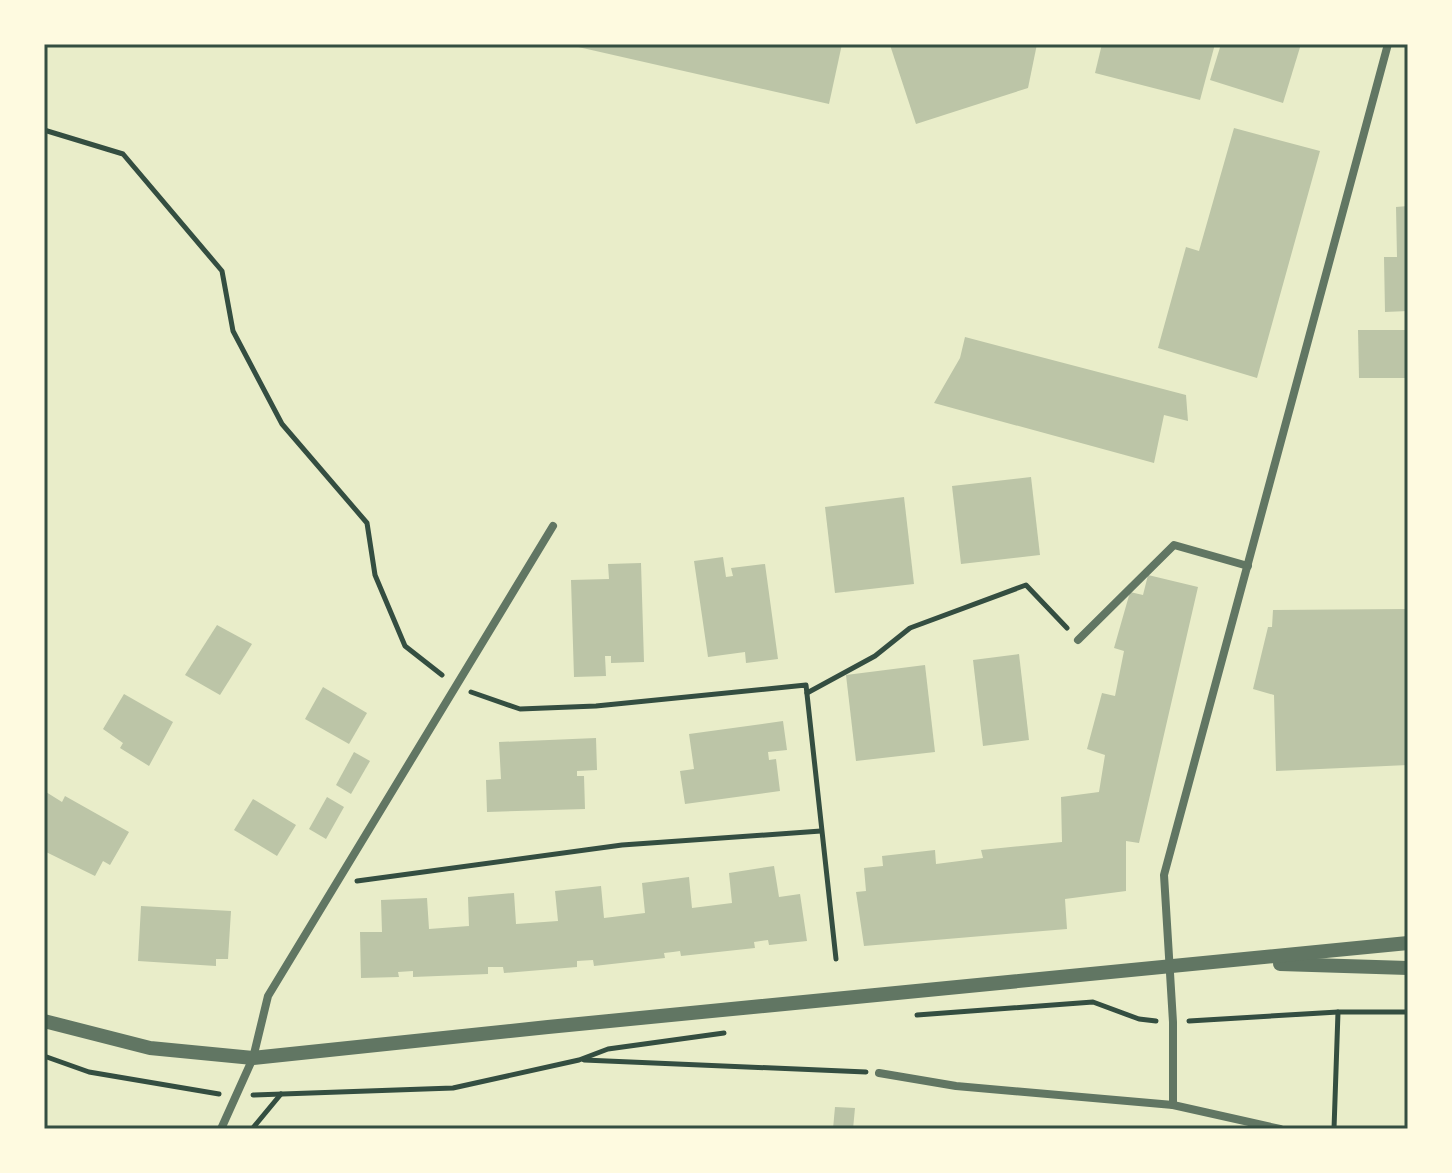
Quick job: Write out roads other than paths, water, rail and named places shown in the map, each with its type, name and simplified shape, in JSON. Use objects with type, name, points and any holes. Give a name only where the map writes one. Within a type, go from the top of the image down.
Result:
[{"type":"street","points":[[1173,1105],[1173,1022],[1164,875],[1388,44]]},
{"type":"street","points":[[221,1129],[253,1058],[268,996],[553,526]]},
{"type":"street","points":[[1078,640],[1174,545],[1248,566]]},
{"type":"street","points":[[44,1021],[150,1048],[253,1058],[1408,943]]},
{"type":"street","points":[[1362,965],[1408,961]]},
{"type":"street","points":[[1215,963],[1408,968]]},
{"type":"street","points":[[879,1073],[956,1086],[1173,1105],[1280,1129]]}]
